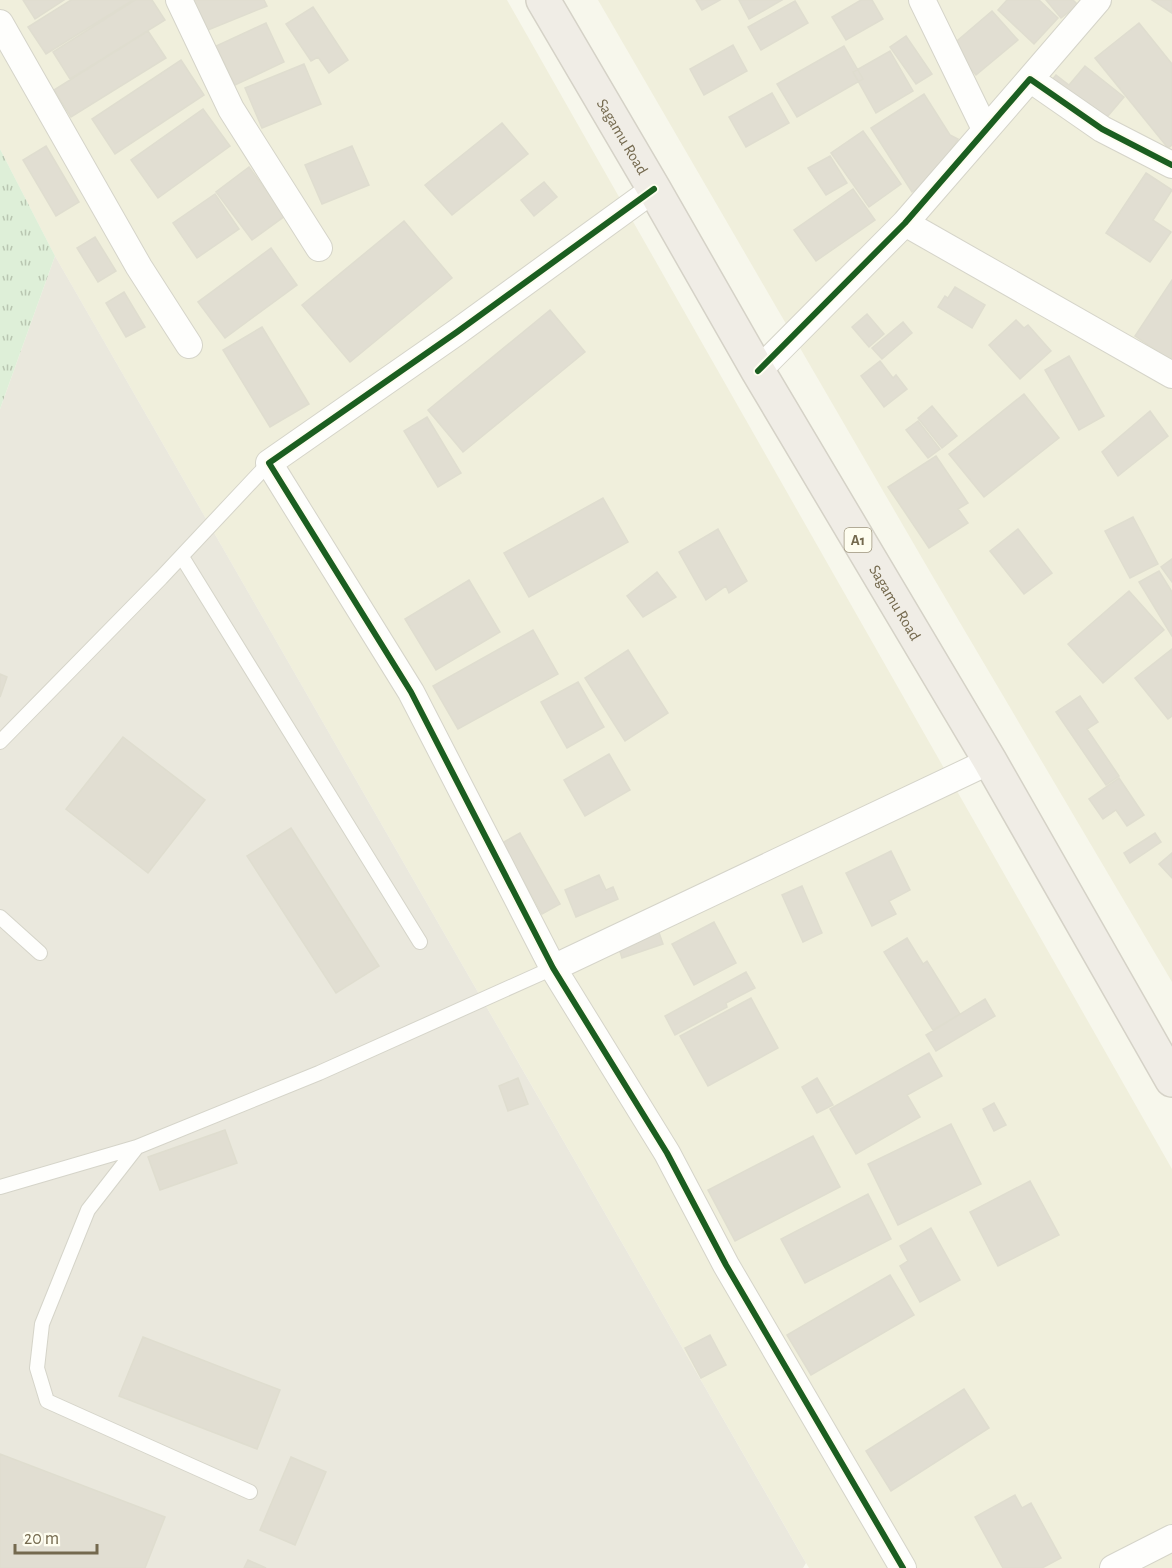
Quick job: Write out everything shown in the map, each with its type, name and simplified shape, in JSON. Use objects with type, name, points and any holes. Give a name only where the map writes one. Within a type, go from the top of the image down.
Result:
[{"type":"highway","name":"Sagamu Road","points":[[543,0],[758,371],[990,761],[1172,1080]]},
{"type":"street","points":[[179,0],[231,109],[319,248]]},
{"type":"street","points":[[922,0],[985,129]]},
{"type":"street","points":[[758,371],[905,224],[1098,0]]},
{"type":"street","points":[[0,23],[139,267],[189,345]]},
{"type":"street","points":[[1030,79],[1102,129],[1172,165]]},
{"type":"street","points":[[654,189],[457,332],[269,463],[411,692],[553,968],[667,1153],[726,1265],[903,1568]]},
{"type":"street","points":[[905,224],[1172,375]]},
{"type":"street","points":[[553,968],[990,761]]},
{"type":"street","points":[[1113,1568],[1172,1538]]},
{"type":"lane","points":[[0,742],[182,557],[269,463]]},
{"type":"lane","points":[[182,557],[420,942]]},
{"type":"lane","points":[[0,917],[40,953]]},
{"type":"lane","points":[[0,1187],[137,1146],[319,1073],[553,968]]},
{"type":"lane","points":[[137,1146],[88,1210],[42,1324],[37,1368],[47,1401],[250,1492]]},
{"type":"shaded area","points":[[0,0],[507,0],[1172,1169],[1172,1568],[809,1568],[55,256],[0,149]]},
{"type":"shaded area","points":[[598,0],[1172,0],[1172,982],[933,577]]},
{"type":"shaded area","points":[[55,256],[806,1563],[803,1568],[0,1568],[0,409]]},
{"type":"green space","points":[[0,149],[55,256],[0,409]]},
{"type":"building","points":[[23,0],[64,0],[35,19]]},
{"type":"building","points":[[71,0],[133,0],[46,54],[28,27]]},
{"type":"building","points":[[135,0],[152,0],[165,20],[70,79],[53,52]]},
{"type":"building","points":[[189,0],[264,0],[267,6],[203,32]]},
{"type":"building","points":[[696,0],[720,0],[702,10]]},
{"type":"building","points":[[739,0],[782,0],[749,19]]},
{"type":"building","points":[[861,0],[872,0],[883,19],[846,40],[832,17]]},
{"type":"building","points":[[1007,0],[1039,0],[1058,18],[1034,44],[998,10]]},
{"type":"building","points":[[1046,0],[1073,0],[1078,5],[1061,18]]},
{"type":"building","points":[[1152,0],[1172,0],[1172,13]]},
{"type":"building","points":[[795,1],[808,23],[761,50],[748,27]]},
{"type":"building","points":[[313,7],[348,60],[329,73],[318,57],[311,61],[286,24]]},
{"type":"building","points":[[992,11],[1018,40],[976,75],[951,46]]},
{"type":"building","points":[[266,23],[284,62],[235,85],[216,46]]},
{"type":"building","points":[[1139,23],[1172,64],[1172,145],[1168,148],[1095,58]]},
{"type":"building","points":[[148,31],[166,58],[71,117],[54,90]]},
{"type":"building","points":[[906,36],[932,74],[916,84],[890,47]]},
{"type":"building","points":[[733,45],[747,71],[704,95],[690,69]]},
{"type":"building","points":[[844,46],[863,79],[797,117],[777,84]]},
{"type":"building","points":[[890,51],[913,91],[876,113],[853,72]]},
{"type":"building","points":[[181,60],[204,95],[115,154],[92,119]]},
{"type":"building","points":[[304,64],[321,104],[262,128],[245,88]]},
{"type":"building","points":[[1085,66],[1124,97],[1102,123],[1051,81],[1056,75],[1069,85]]},
{"type":"building","points":[[772,93],[789,123],[746,147],[729,117]]},
{"type":"building","points":[[924,94],[950,135],[958,139],[945,161],[949,168],[912,192],[871,128]]},
{"type":"building","points":[[203,109],[230,146],[158,198],[131,160]]},
{"type":"building","points":[[502,123],[528,154],[452,215],[425,185]]},
{"type":"building","points":[[863,131],[901,184],[869,207],[831,153]]},
{"type":"building","points":[[46,146],[79,202],[56,216],[23,160]]},
{"type":"building","points":[[352,146],[369,185],[322,204],[305,165]]},
{"type":"building","points":[[830,156],[847,183],[826,195],[808,168]]},
{"type":"building","points":[[249,167],[285,216],[252,240],[216,192]]},
{"type":"building","points":[[1146,173],[1172,190],[1153,220],[1171,232],[1150,262],[1106,233]]},
{"type":"building","points":[[544,182],[557,197],[534,216],[521,200]]},
{"type":"building","points":[[853,189],[875,220],[816,261],[794,230]]},
{"type":"building","points":[[215,194],[239,229],[197,258],[173,223]]},
{"type":"building","points":[[404,221],[452,278],[350,362],[302,305]]},
{"type":"building","points":[[95,237],[116,271],[98,282],[77,248]]},
{"type":"building","points":[[271,248],[297,285],[225,338],[198,302]]},
{"type":"building","points":[[1172,280],[1172,361],[1135,336]]},
{"type":"building","points":[[955,287],[985,305],[972,328],[938,307]]},
{"type":"building","points":[[124,292],[145,327],[126,337],[106,303]]},
{"type":"building","points":[[550,310],[585,352],[463,452],[428,410]]},
{"type":"building","points":[[867,314],[884,334],[869,347],[852,327]]},
{"type":"building","points":[[1016,320],[1024,328],[1028,325],[1051,351],[1020,379],[989,345]]},
{"type":"building","points":[[903,322],[912,333],[882,359],[872,348]]},
{"type":"building","points":[[262,327],[309,404],[270,427],[223,350]]},
{"type":"building","points":[[1069,356],[1104,416],[1079,430],[1045,370]]},
{"type":"building","points":[[880,361],[893,378],[896,375],[907,389],[884,407],[861,376]]},
{"type":"building","points":[[1024,394],[1059,438],[984,497],[949,454]]},
{"type":"building","points":[[932,406],[957,436],[942,448],[918,418]]},
{"type":"building","points":[[1150,411],[1168,436],[1118,476],[1102,452]]},
{"type":"building","points":[[427,417],[461,473],[438,487],[404,431]]},
{"type":"building","points":[[918,421],[940,449],[928,458],[906,430]]},
{"type":"building","points":[[936,456],[968,503],[958,509],[968,523],[929,548],[888,487]]},
{"type":"building","points":[[603,498],[628,542],[529,597],[504,553]]},
{"type":"building","points":[[1133,517],[1158,564],[1130,578],[1105,531]]},
{"type":"building","points":[[718,529],[747,581],[729,593],[726,586],[706,600],[679,552]]},
{"type":"building","points":[[1018,529],[1052,573],[1024,594],[990,551]]},
{"type":"building","points":[[1172,559],[1172,582],[1161,567]]},
{"type":"building","points":[[1159,571],[1172,592],[1172,636],[1139,582]]},
{"type":"building","points":[[657,572],[676,597],[643,617],[627,596]]},
{"type":"building","points":[[469,580],[500,632],[436,670],[405,619]]},
{"type":"building","points":[[1129,591],[1164,630],[1103,683],[1068,644]]},
{"type":"building","points":[[533,630],[558,674],[458,729],[433,686]]},
{"type":"building","points":[[1172,649],[1172,716],[1168,719],[1135,678]]},
{"type":"building","points":[[628,650],[668,713],[625,741],[585,678]]},
{"type":"building","points":[[0,674],[7,677],[0,697]]},
{"type":"building","points":[[578,682],[604,727],[567,748],[541,702]]},
{"type":"building","points":[[1080,696],[1098,722],[1087,729],[1119,776],[1106,785],[1056,712]]},
{"type":"building","points":[[123,737],[205,800],[148,873],[66,809]]},
{"type":"building","points":[[609,754],[630,790],[585,816],[564,780]]},
{"type":"building","points":[[1119,778],[1144,815],[1127,826],[1116,810],[1103,819],[1089,799]]},
{"type":"building","points":[[291,828],[379,966],[336,993],[247,856]]},
{"type":"building","points":[[520,833],[560,904],[542,914],[502,843]]},
{"type":"building","points":[[1155,833],[1161,842],[1130,863],[1124,853]]},
{"type":"building","points":[[891,851],[910,890],[889,901],[896,914],[872,926],[846,873]]},
{"type":"building","points":[[1172,853],[1172,878],[1159,864]]},
{"type":"building","points":[[599,875],[606,890],[613,887],[618,899],[576,917],[565,890]]},
{"type":"building","points":[[802,886],[822,933],[803,942],[782,895]]},
{"type":"building","points":[[714,922],[736,963],[694,985],[672,944]]},
{"type":"building","points":[[657,927],[663,944],[622,958],[617,942]]},
{"type":"building","points":[[907,938],[923,964],[927,961],[960,1014],[933,1030],[884,952]]},
{"type":"building","points":[[746,972],[755,988],[726,1003],[727,1007],[675,1035],[665,1016]]},
{"type":"building","points":[[751,998],[778,1048],[708,1086],[680,1036]]},
{"type":"building","points":[[985,999],[995,1016],[936,1051],[926,1035]]},
{"type":"building","points":[[929,1053],[942,1076],[907,1095],[920,1117],[856,1154],[830,1109]]},
{"type":"building","points":[[518,1078],[528,1104],[508,1111],[499,1086]]},
{"type":"building","points":[[817,1078],[833,1105],[817,1113],[802,1087]]},
{"type":"building","points":[[994,1103],[1006,1125],[994,1131],[983,1109]]},
{"type":"building","points":[[951,1124],[981,1184],[898,1225],[868,1164]]},
{"type":"building","points":[[225,1130],[237,1163],[160,1190],[148,1157]]},
{"type":"building","points":[[813,1136],[840,1187],[735,1241],[708,1190]]},
{"type":"building","points":[[1030,1181],[1059,1235],[998,1266],[970,1212]]},
{"type":"building","points":[[868,1194],[891,1239],[805,1283],[781,1239]]},
{"type":"building","points":[[931,1228],[960,1280],[920,1302],[900,1266],[908,1261],[900,1246]]},
{"type":"building","points":[[890,1275],[914,1315],[811,1375],[787,1335]]},
{"type":"building","points":[[710,1335],[726,1365],[701,1378],[685,1348]]},
{"type":"building","points":[[143,1337],[280,1390],[257,1449],[119,1396]]},
{"type":"building","points":[[964,1389],[989,1428],[891,1491],[866,1451]]},
{"type":"building","points":[[0,1454],[165,1517],[145,1568],[0,1568]]},
{"type":"building","points":[[291,1457],[326,1472],[295,1545],[260,1530]]},
{"type":"building","points":[[1015,1495],[1022,1508],[1031,1503],[1061,1558],[1042,1568],[1003,1568],[975,1517]]},
{"type":"building","points":[[248,1560],[266,1568],[244,1568]]},
{"type":"cycle path","points":[[758,371],[905,223],[1030,79],[1102,129],[1172,165]]},
{"type":"cycle path","points":[[654,189],[457,332],[269,463],[411,692],[553,968],[667,1153],[726,1265],[903,1568]]}]
